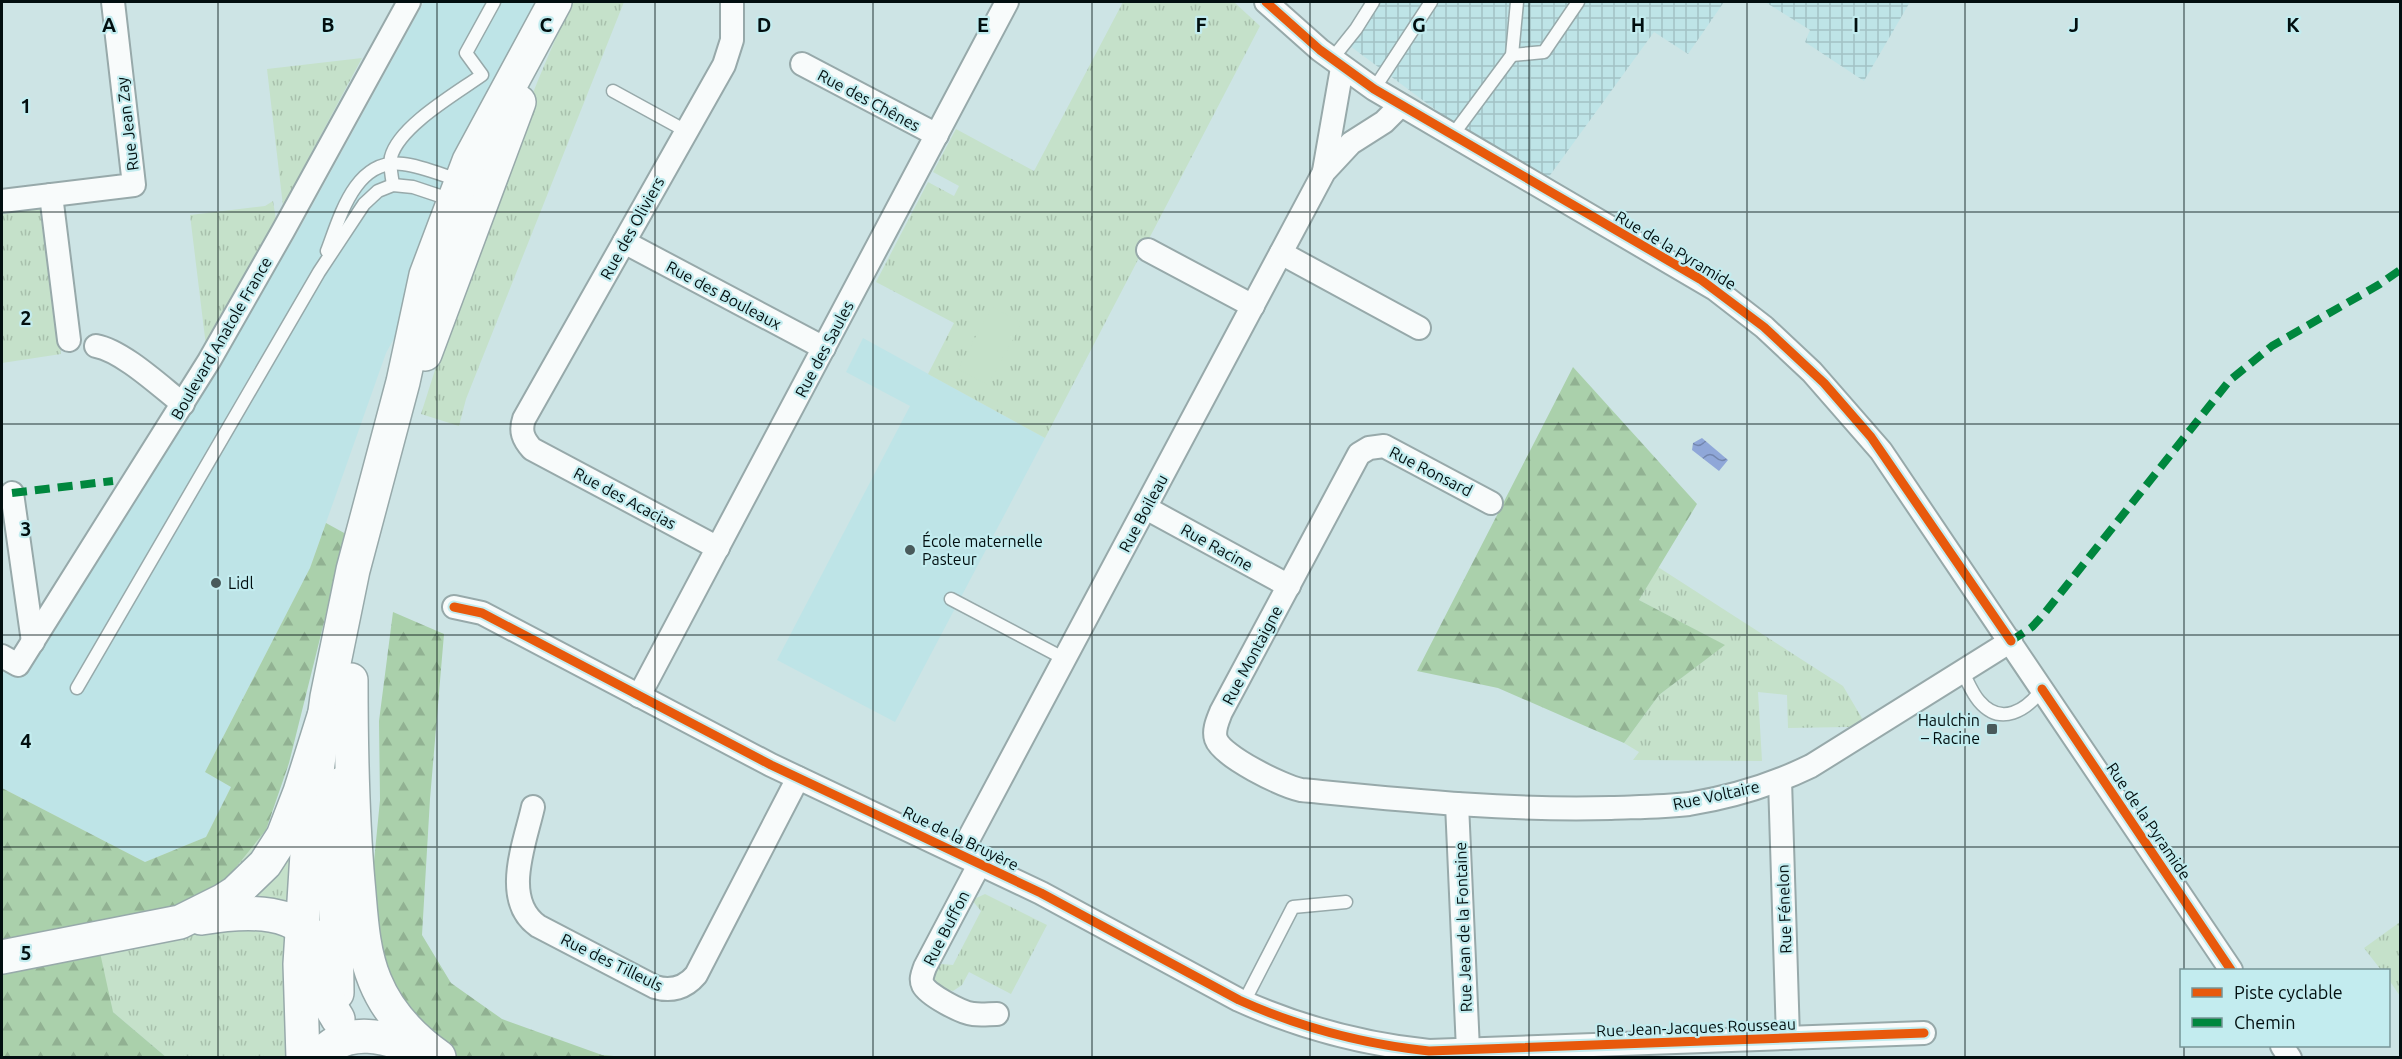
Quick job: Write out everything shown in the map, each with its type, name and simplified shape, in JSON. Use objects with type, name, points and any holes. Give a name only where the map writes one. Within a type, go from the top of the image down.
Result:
[{"type":"main road","points":[[303,1058],[302,927],[308,838],[324,716],[353,570],[399,400],[422,290],[528,80],[551,9]]},
{"type":"main road","points":[[334,1044],[337,840],[351,680],[371,560],[396,448],[426,353],[469,195]]},
{"type":"main road","points":[[351,680],[354,828],[367,956],[376,983],[398,1020],[417,1040],[440,1057]]},
{"type":"main road","points":[[180,922],[235,893],[246,884],[273,852],[295,808],[324,716]]},
{"type":"main road","points":[[2,957],[234,913],[255,913],[280,918],[302,927],[310,934],[322,954],[327,975],[334,1044]]},
{"type":"main road","points":[[334,1044],[360,1036],[381,1036],[440,1057]]},
{"type":"street","name":"Rue Jean Zay","points":[[2,201],[134,184],[113,2]]},
{"type":"street","name":"Boulevard Anatole France","points":[[10,661],[33,642],[183,404],[283,231],[409,2]]},
{"type":"street","name":"Rue des Oliviers","points":[[532,449],[524,439],[522,432],[524,419],[728,57],[732,40],[732,2]]},
{"type":"street","name":"Rue des Saules","points":[[639,696],[1007,2]]},
{"type":"street","name":"Rue de la Pyramide","points":[[1266,2],[1337,64],[1400,106],[1700,279],[1741,308],[1776,337],[1829,389],[1871,437],[2231,969]]},
{"type":"street","name":"Rue des Chênes","points":[[802,64],[937,135]]},
{"type":"street","name":"Rue Boileau","points":[[1324,172],[1337,85],[1337,64]]},
{"type":"street","name":"Rue Boileau","points":[[970,858],[1065,659],[1324,172],[1352,143],[1384,122],[1400,106]]},
{"type":"street","points":[[51,195],[69,340]]},
{"type":"street","name":"Rue des Bouleaux","points":[[624,242],[824,348]]},
{"type":"street","points":[[1148,250],[1253,306]]},
{"type":"street","points":[[1281,253],[1419,328]]},
{"type":"street","points":[[96,346],[105,348],[120,357],[183,404]]},
{"type":"street","name":"Rue Ronsard","points":[[1369,448],[1384,446],[1391,449],[1491,502]]},
{"type":"street","name":"Rue Montaigne","points":[[1346,795],[1293,788],[1230,755],[1223,750],[1216,738],[1216,725],[1355,460],[1359,454],[1369,448]]},
{"type":"street","name":"Rue des Acacias","points":[[532,449],[718,548]]},
{"type":"street","points":[[12,493],[33,642]]},
{"type":"street","name":"Rue Racine","points":[[1146,508],[1289,585]]},
{"type":"street","name":"Rue de la Bruyère","points":[[454,607],[490,617],[798,778],[1041,893],[1244,1002],[1292,1022],[1344,1038],[1429,1051],[1468,1050]]},
{"type":"street","name":"Rue Voltaire","points":[[1346,795],[1457,804],[1572,809],[1674,805],[1722,797],[1780,780],[1822,760],[2011,641]]},
{"type":"street","name":"Rue des Tilleuls","points":[[533,807],[518,881],[519,899],[526,915],[538,926],[655,987],[670,990],[684,985],[696,975],[798,778]]},
{"type":"street","name":"Rue Fénelon","points":[[1780,780],[1788,1038]]},
{"type":"street","name":"Rue Jean de la Fontaine","points":[[1457,804],[1468,1050]]},
{"type":"street","name":"Rue Buffon","points":[[970,858],[921,979],[931,993],[960,1010],[975,1014],[997,1014]]},
{"type":"street","name":"Rue Jean-Jacques Rousseau","points":[[1468,1050],[1924,1033]]},
{"type":"lane","points":[[393,185],[390,164],[395,148],[406,133],[482,75],[466,53],[494,2]]},
{"type":"lane","points":[[1337,64],[1373,2]]},
{"type":"lane","points":[[1374,89],[1431,2]]},
{"type":"lane","points":[[1452,136],[1512,55],[1517,2]]},
{"type":"lane","points":[[1512,55],[1544,52],[1578,2]]},
{"type":"lane","points":[[613,91],[686,131]]},
{"type":"lane","points":[[319,272],[347,199],[366,175],[390,164],[411,166],[469,195]]},
{"type":"lane","points":[[77,688],[319,272],[364,204],[378,191],[393,185],[469,195]]},
{"type":"lane","points":[[951,599],[1065,659]]},
{"type":"lane","points":[[1963,673],[1981,704],[1995,712],[2021,711],[2042,689]]},
{"type":"lane","points":[[1244,1002],[1293,907],[1346,902]]},
{"type":"shaded area","points":[[424,2],[542,2],[407,315],[386,353],[310,568],[205,772],[231,787],[206,837],[145,862],[2,788],[2,673],[34,658],[295,237]]},
{"type":"shaded area","points":[[1366,2],[1724,2],[1688,54],[1654,32],[1548,178],[1464,131],[1342,40]]},
{"type":"shaded area","points":[[1765,2],[1910,2],[1864,81],[1805,42],[1810,30]]},
{"type":"shaded area","name":"École maternelle Pasteur","points":[[863,338],[1045,438],[895,722],[777,660],[910,406],[846,372]]},
{"type":"green space","points":[[572,2],[624,2],[466,399],[459,426],[421,414],[509,154]]},
{"type":"green space","points":[[1123,2],[1234,2],[1260,26],[1045,438],[928,374],[954,323],[876,282],[928,182],[954,196],[959,186],[933,172],[956,129],[1034,171]]},
{"type":"green space","points":[[362,58],[283,206],[267,69]]},
{"type":"green space","points":[[273,201],[276,220],[206,346],[190,215],[265,206]]},
{"type":"green space","points":[[45,207],[61,354],[2,363],[2,214]]},
{"type":"green space","points":[[992,307],[1022,323],[988,385],[958,369]]},
{"type":"green space","points":[[1573,367],[1697,504],[1639,600],[1725,645],[1659,695],[1624,743],[1498,688],[1417,671]]},
{"type":"green space","points":[[326,523],[346,534],[289,763],[266,830],[220,887],[154,915],[2,943],[2,788],[145,862],[206,837],[231,787],[205,772],[310,568]]},
{"type":"green space","points":[[1658,567],[1843,686],[1863,720],[1849,727],[1788,728],[1787,695],[1758,692],[1762,761],[1633,760],[1639,752],[1624,743],[1659,695],[1724,645],[1639,600]]},
{"type":"green space","points":[[393,612],[444,634],[430,799],[422,935],[451,983],[502,1019],[602,1055],[626,1057],[432,1057],[398,995],[381,956],[372,882],[380,800],[379,721]]},
{"type":"green space","points":[[266,830],[298,840],[284,970],[285,1057],[166,1057],[113,1012],[2,943],[220,887]]},
{"type":"green space","points":[[985,894],[1047,925],[1011,994],[969,972],[962,985],[953,991],[938,988],[931,981],[931,963],[953,965],[981,911],[972,900]]},
{"type":"green space","points":[[2400,922],[2400,996],[2390,981],[2390,969],[2380,969],[2364,948]]},
{"type":"green space","points":[[99,948],[113,1012],[166,1057],[2,1058],[2,966]]},
{"type":"water","points":[[1702,438],[1728,460],[1719,471],[1692,450],[1693,443]]},
{"type":"marked path","points":[[2011,641],[2032,627],[2044,614],[2230,380],[2272,346],[2380,284],[2400,270]]},
{"type":"marked path","points":[[12,493],[113,481]]},
{"type":"cycle path","points":[[1266,2],[1320,50],[1374,89],[1700,279],[1764,327],[1824,383],[1871,437],[2011,641]]},
{"type":"cycle path","points":[[454,607],[482,613],[771,765],[1041,893],[1239,1000],[1309,1027],[1380,1044],[1429,1051],[1924,1033]]},
{"type":"cycle path","points":[[2042,689],[2230,969]]},
{"type":"place","name":"École maternelle Pasteur","points":[[910,550]]},
{"type":"place","name":"Lidl","points":[[216,583]]},
{"type":"place","name":"Haulchin – Racine","points":[[1992,729]]}]
